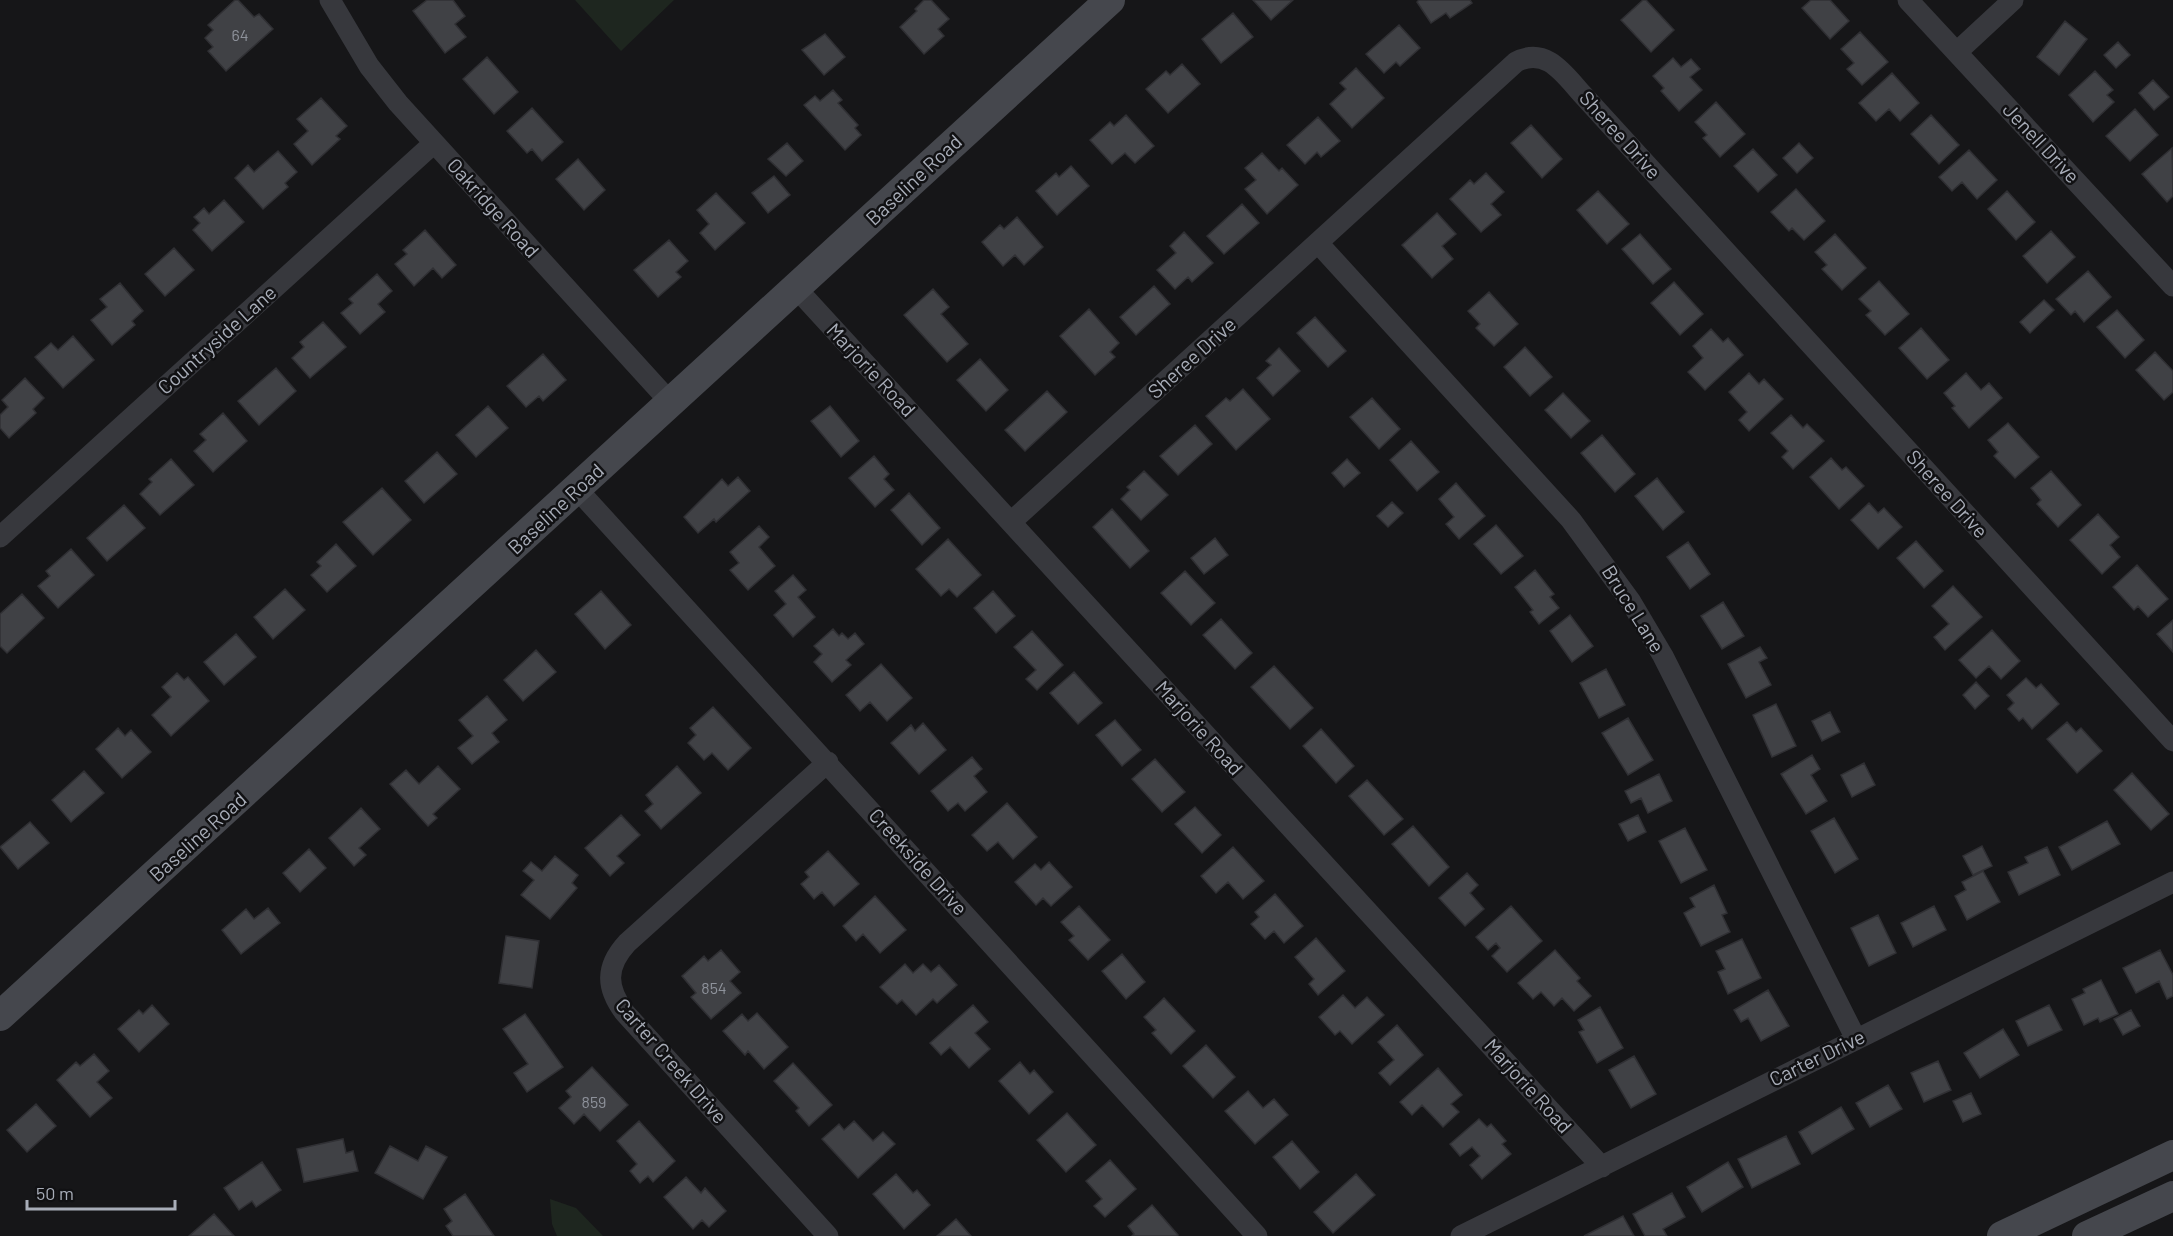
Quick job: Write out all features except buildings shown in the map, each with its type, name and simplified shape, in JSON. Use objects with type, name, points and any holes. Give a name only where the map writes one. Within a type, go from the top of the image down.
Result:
[{"type":"street","name":"Oakridge Road","points":[[330,0],[369,66],[434,143],[671,403]]},
{"type":"street","name":"Baseline Road","points":[[0,1016],[1110,0]]},
{"type":"street","name":"Jenell Drive","points":[[1908,0],[2173,286]]},
{"type":"street","points":[[1957,52],[2013,0]]},
{"type":"street","name":"Sheree Drive","points":[[1011,522],[1516,62],[1531,56],[1549,61],[2173,741]]},
{"type":"street","name":"Countryside Lane","points":[[0,537],[434,143]]},
{"type":"street","name":"Bruce Lane","points":[[1318,243],[1571,520],[1631,602],[1663,656],[1856,1039]]},
{"type":"street","name":"Marjorie Road","points":[[796,288],[1602,1167]]},
{"type":"street","name":"Creekside Drive","points":[[577,489],[828,762],[1257,1236]]},
{"type":"street","name":"Carter Creek Drive","points":[[828,762],[627,943],[616,958],[610,985],[615,999],[625,1013],[828,1236]]},
{"type":"street","name":"Carter Drive","points":[[1461,1236],[2173,882]]},
{"type":"street","points":[[2002,1236],[2173,1155]]},
{"type":"street","points":[[2087,1236],[2173,1196]]},
{"type":"shaded area","points":[[575,0],[674,0],[621,51]]},
{"type":"shaded area","points":[[550,1199],[576,1208],[603,1236],[557,1236],[552,1224]]}]
